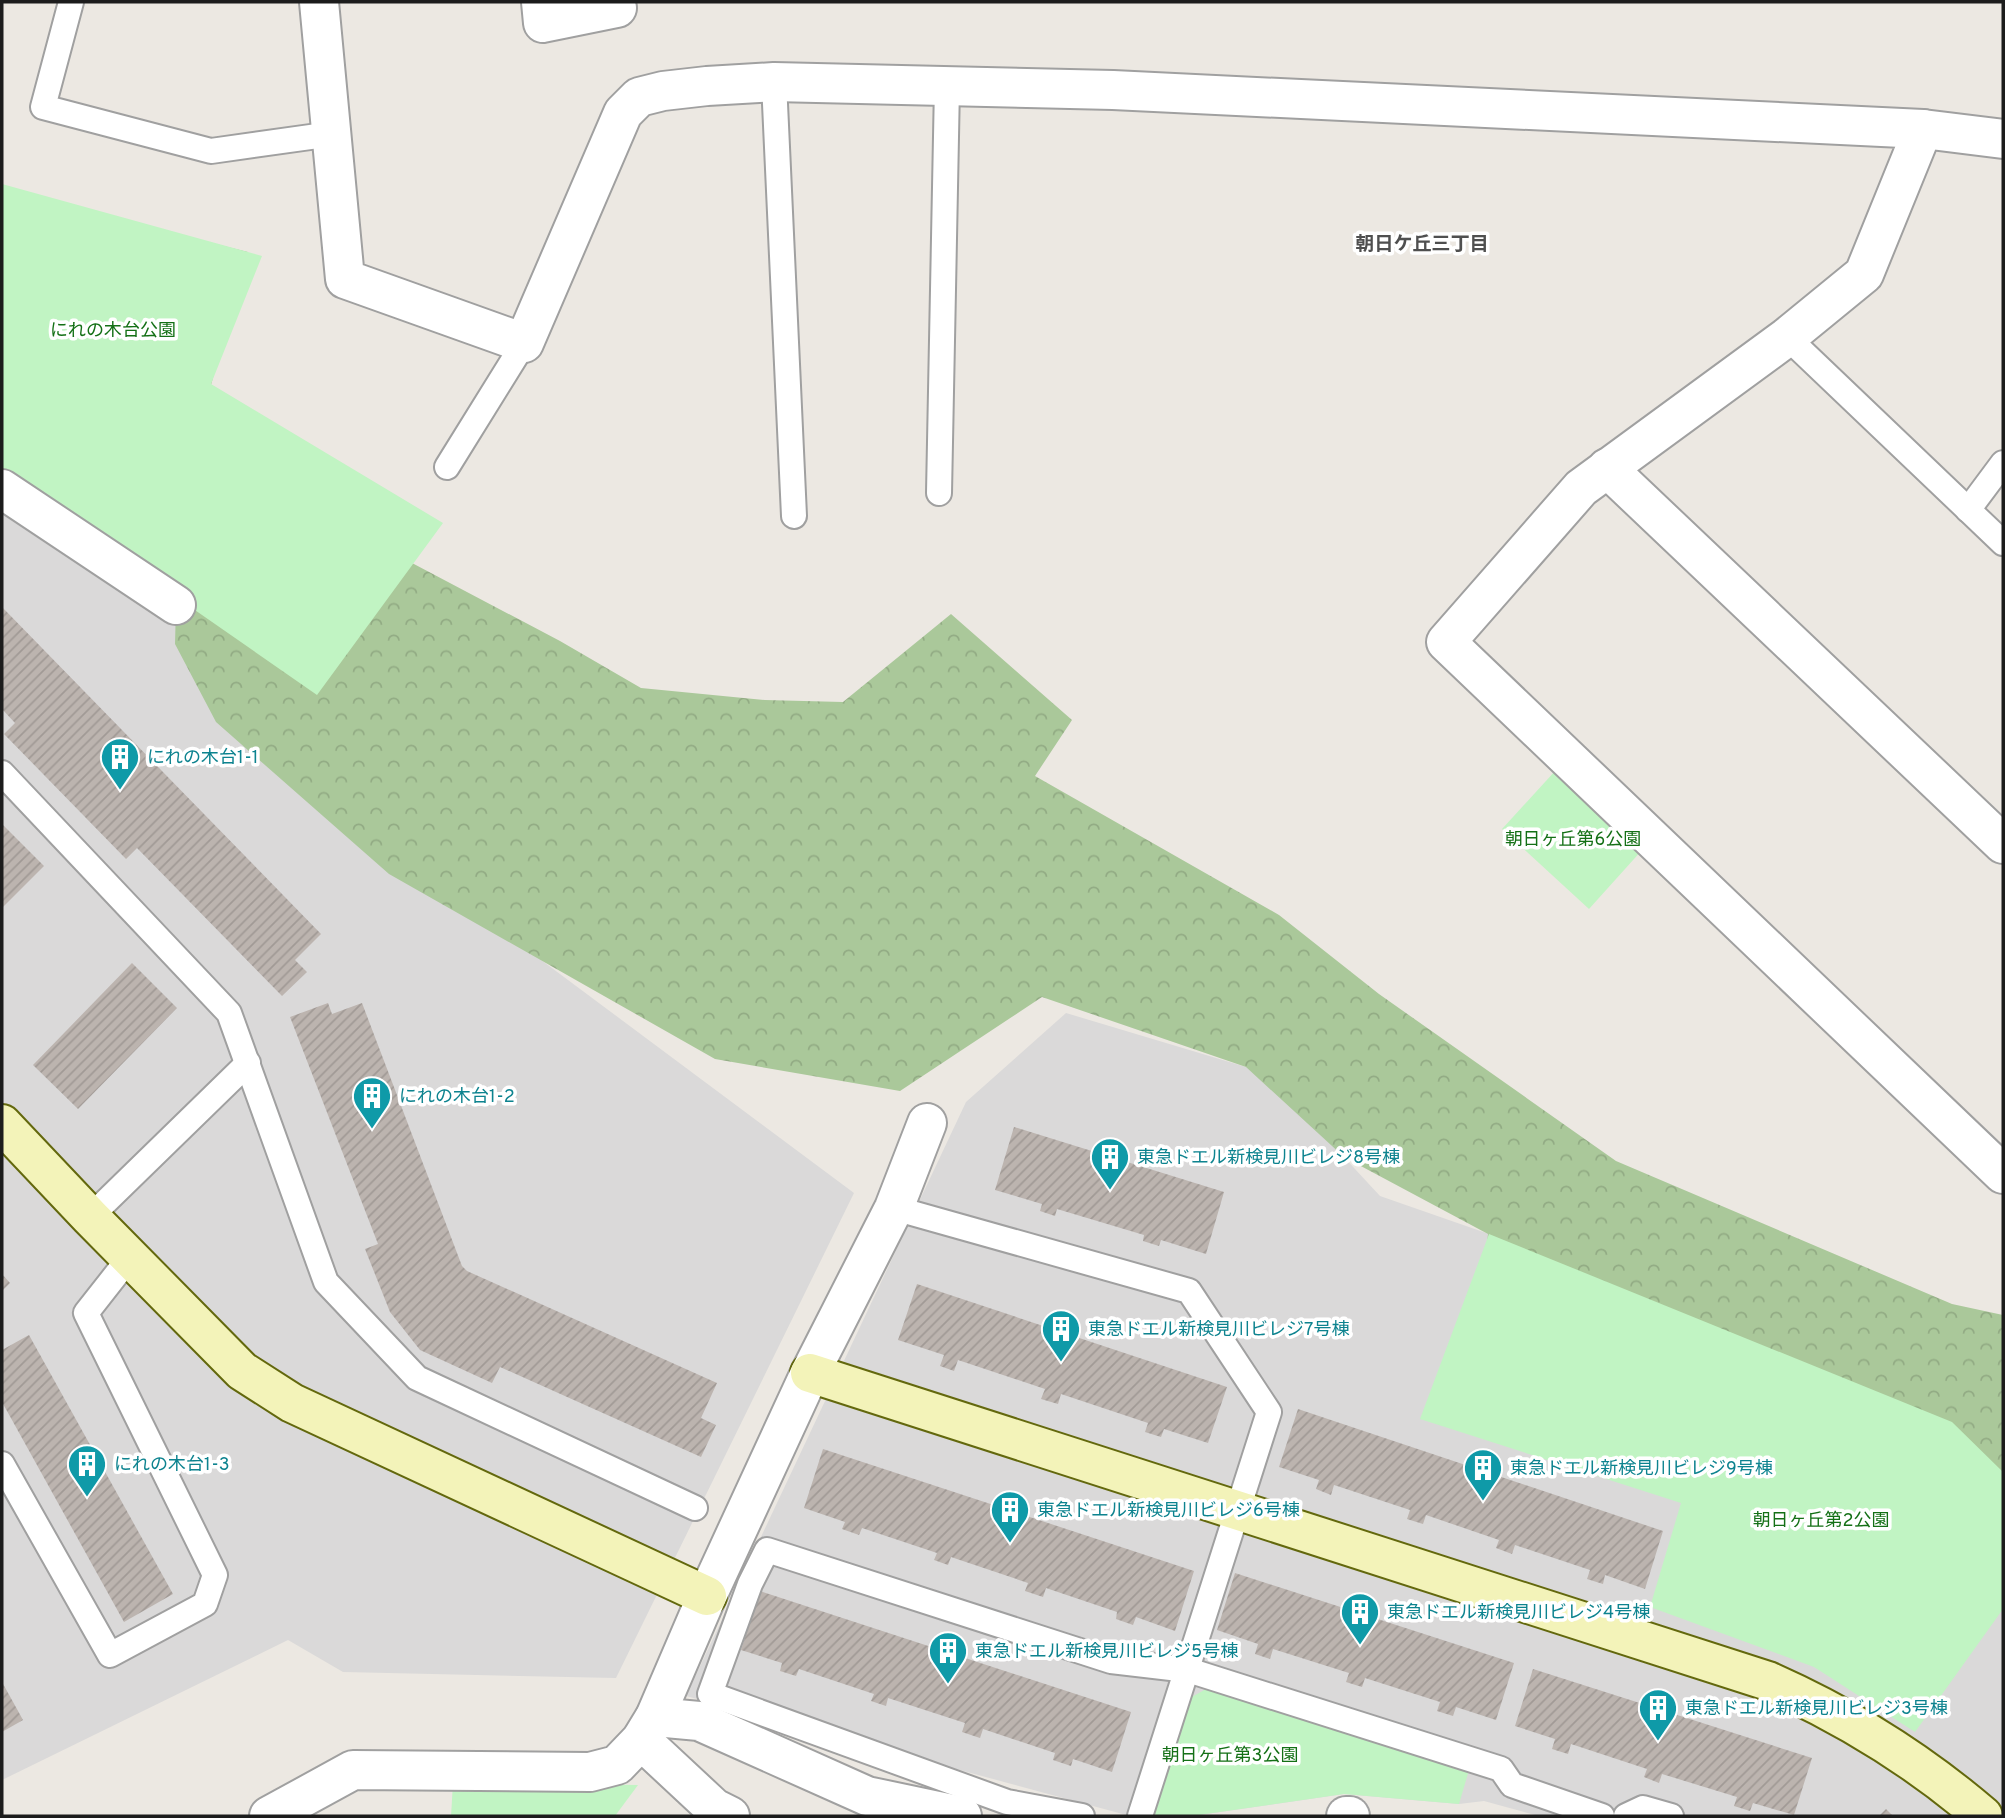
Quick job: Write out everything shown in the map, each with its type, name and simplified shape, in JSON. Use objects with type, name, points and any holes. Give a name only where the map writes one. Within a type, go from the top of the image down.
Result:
[{"type":"street","points":[[319,2],[345,279],[524,343],[623,113],[639,97],[663,91],[774,82],[1140,91],[1923,129],[2003,139]]},
{"type":"street","points":[[541,2],[543,23],[617,8]]},
{"type":"street","points":[[1923,129],[1864,274],[1787,337],[1581,488],[1446,642],[2003,1174]]},
{"type":"street","points":[[1607,468],[2003,844]]},
{"type":"street","points":[[2,489],[176,605]]},
{"type":"street","points":[[269,1816],[353,1770],[590,1772],[617,1765],[648,1728],[810,1373],[894,1208],[927,1123]]},
{"type":"street","points":[[2,1124],[242,1371],[292,1403],[707,1596]]},
{"type":"street","points":[[810,1373],[1768,1681],[1814,1701],[1871,1733],[1957,1794],[1983,1816]]},
{"type":"street","points":[[648,1728],[699,1721],[867,1796],[961,1816]]},
{"type":"street","points":[[648,1728],[714,1808],[730,1816]]},
{"type":"lane","points":[[71,2],[43,107],[211,151],[332,134]]},
{"type":"lane","points":[[774,82],[794,516]]},
{"type":"lane","points":[[939,493],[947,86]]},
{"type":"lane","points":[[1787,337],[2003,543]]},
{"type":"lane","points":[[447,467],[524,343]]},
{"type":"lane","points":[[1968,510],[2003,463]]},
{"type":"lane","points":[[2,773],[229,1013],[326,1282],[417,1378],[695,1508]]},
{"type":"lane","points":[[90,1217],[248,1063]]},
{"type":"lane","points":[[894,1208],[1189,1291],[1269,1412],[1140,1816]]},
{"type":"lane","points":[[2,1464],[110,1655],[205,1604],[215,1575],[86,1313],[130,1257]]},
{"type":"lane","points":[[1082,1816],[1007,1802],[709,1694],[750,1584],[767,1550],[1111,1661],[1188,1670],[1501,1769],[1512,1785],[1602,1816]]},
{"type":"lane","points":[[1626,1816],[1643,1808],[1671,1816]]},
{"type":"shaded area","points":[[2,476],[317,695],[521,945],[854,1193],[616,1678],[343,1672],[288,1640],[2,1780]]},
{"type":"shaded area","points":[[1066,1013],[1266,1073],[1380,1196],[1489,1234],[2003,1472],[2003,1816],[1539,1816],[1484,1801],[1459,1804],[1344,1794],[1192,1816],[1130,1816],[686,1696],[966,1102]]},
{"type":"green space","name":"にれの木台公園","points":[[2,184],[262,256],[211,384],[443,523],[317,695],[2,476]]},
{"type":"green space","points":[[2,191],[248,252],[211,385],[395,554],[560,641],[641,688],[765,700],[843,702],[951,614],[1072,720],[1035,776],[1279,915],[1379,994],[1616,1161],[1952,1304],[2003,1315],[2003,1521],[1479,1315],[1488,1234],[1344,1157],[1246,1067],[1042,997],[900,1091],[715,1059],[389,874],[216,722],[175,644],[176,605]]},
{"type":"green space","name":"朝日ヶ丘第6公園","points":[[1556,770],[1643,849],[1589,909],[1502,829]]},
{"type":"green space","name":"朝日ヶ丘第2公園","points":[[1489,1234],[1952,1422],[2003,1472],[2003,1609],[1915,1732],[1814,1667],[1650,1607],[1681,1503],[1420,1419]]},
{"type":"green space","name":"朝日ヶ丘第3公園","points":[[1206,1689],[1469,1770],[1459,1804],[1344,1794],[1192,1816],[1154,1816],[1190,1698]]},
{"type":"green space","points":[[453,1783],[638,1785],[615,1816],[451,1816]]},
{"type":"building","name":"にれの木台1-1","points":[[2,607],[321,934],[295,960],[307,972],[282,996],[137,848],[126,859],[4,734],[15,723],[2,709]]},
{"type":"building","points":[[2,824],[44,866],[2,908]]},
{"type":"building","points":[[132,963],[177,1008],[78,1109],[33,1065]]},
{"type":"building","name":"にれの木台1-2","points":[[328,1003],[332,1014],[362,1003],[462,1266],[467,1271],[717,1383],[701,1418],[716,1425],[701,1457],[500,1367],[492,1383],[420,1350],[390,1312],[365,1249],[378,1244],[290,1017]]},
{"type":"building","name":"東急ドエル新検見川ビレジ8号棟","points":[[1014,1127],[1224,1192],[1206,1254],[1161,1240],[1159,1246],[1143,1241],[1144,1235],[1057,1209],[1055,1216],[1040,1211],[1042,1204],[995,1190]]},
{"type":"building","points":[[2,1274],[10,1283],[2,1291]]},
{"type":"building","name":"東急ドエル新検見川ビレジ7号棟","points":[[917,1284],[1227,1387],[1208,1443],[1164,1429],[1161,1437],[1145,1432],[1148,1423],[1061,1394],[1058,1404],[1041,1399],[1045,1389],[958,1360],[954,1371],[940,1366],[944,1355],[898,1340]]},
{"type":"building","name":"にれの木台1-3","points":[[29,1335],[173,1594],[124,1622],[2,1402],[2,1350]]},
{"type":"building","name":"東急ドエル新検見川ビレジ9号棟","points":[[1298,1409],[1663,1531],[1645,1589],[1605,1575],[1603,1584],[1587,1579],[1590,1570],[1515,1545],[1512,1554],[1496,1548],[1499,1540],[1426,1515],[1423,1524],[1407,1519],[1410,1510],[1334,1485],[1331,1495],[1316,1489],[1319,1480],[1279,1467]]},
{"type":"building","name":"東急ドエル新検見川ビレジ6号棟","points":[[823,1449],[1194,1571],[1175,1631],[1136,1617],[1133,1625],[1116,1619],[1117,1612],[1046,1588],[1043,1597],[1025,1591],[1028,1583],[951,1557],[948,1565],[934,1560],[937,1553],[862,1528],[859,1535],[842,1529],[845,1522],[804,1508]]},
{"type":"building","name":"東急ドエル新検見川ビレジ4号棟","points":[[1235,1573],[1514,1663],[1496,1720],[1456,1707],[1453,1716],[1437,1711],[1440,1702],[1365,1678],[1362,1687],[1346,1682],[1349,1673],[1273,1649],[1270,1659],[1255,1654],[1258,1644],[1217,1630]]},
{"type":"building","name":"東急ドエル新検見川ビレジ5号棟","points":[[760,1591],[1131,1712],[1112,1772],[1073,1759],[1071,1766],[1053,1760],[1055,1753],[983,1729],[980,1738],[962,1732],[965,1723],[888,1698],[886,1706],[871,1701],[874,1694],[799,1669],[796,1676],[780,1671],[782,1663],[741,1650]]},
{"type":"building","name":"東急ドエル新検見川ビレジ3号棟","points":[[1533,1669],[1812,1758],[1794,1815],[1753,1803],[1750,1811],[1734,1806],[1737,1797],[1662,1774],[1659,1783],[1644,1777],[1647,1769],[1571,1744],[1568,1754],[1552,1749],[1555,1739],[1515,1726]]},
{"type":"building","points":[[2,1682],[23,1720],[2,1732]]},
{"type":"building","points":[[1886,1809],[1893,1816],[1879,1816]]},
{"type":"place","name":"にれの木台1-1","points":[[120,791]]},
{"type":"place","name":"にれの木台1-2","points":[[372,1130]]},
{"type":"place","name":"東急ドエル新検見川ビレジ8号棟","points":[[1110,1191]]},
{"type":"place","name":"東急ドエル新検見川ビレジ7号棟","points":[[1061,1363]]},
{"type":"place","name":"にれの木台1-3","points":[[87,1498]]},
{"type":"place","name":"東急ドエル新検見川ビレジ9号棟","points":[[1483,1502]]},
{"type":"place","name":"東急ドエル新検見川ビレジ6号棟","points":[[1010,1544]]},
{"type":"place","name":"東急ドエル新検見川ビレジ4号棟","points":[[1360,1646]]},
{"type":"place","name":"東急ドエル新検見川ビレジ5号棟","points":[[948,1685]]},
{"type":"place","name":"東急ドエル新検見川ビレジ3号棟","points":[[1658,1742]]},
{"type":"district","name":"朝日ケ丘三丁目","points":[[1422,243]]}]
